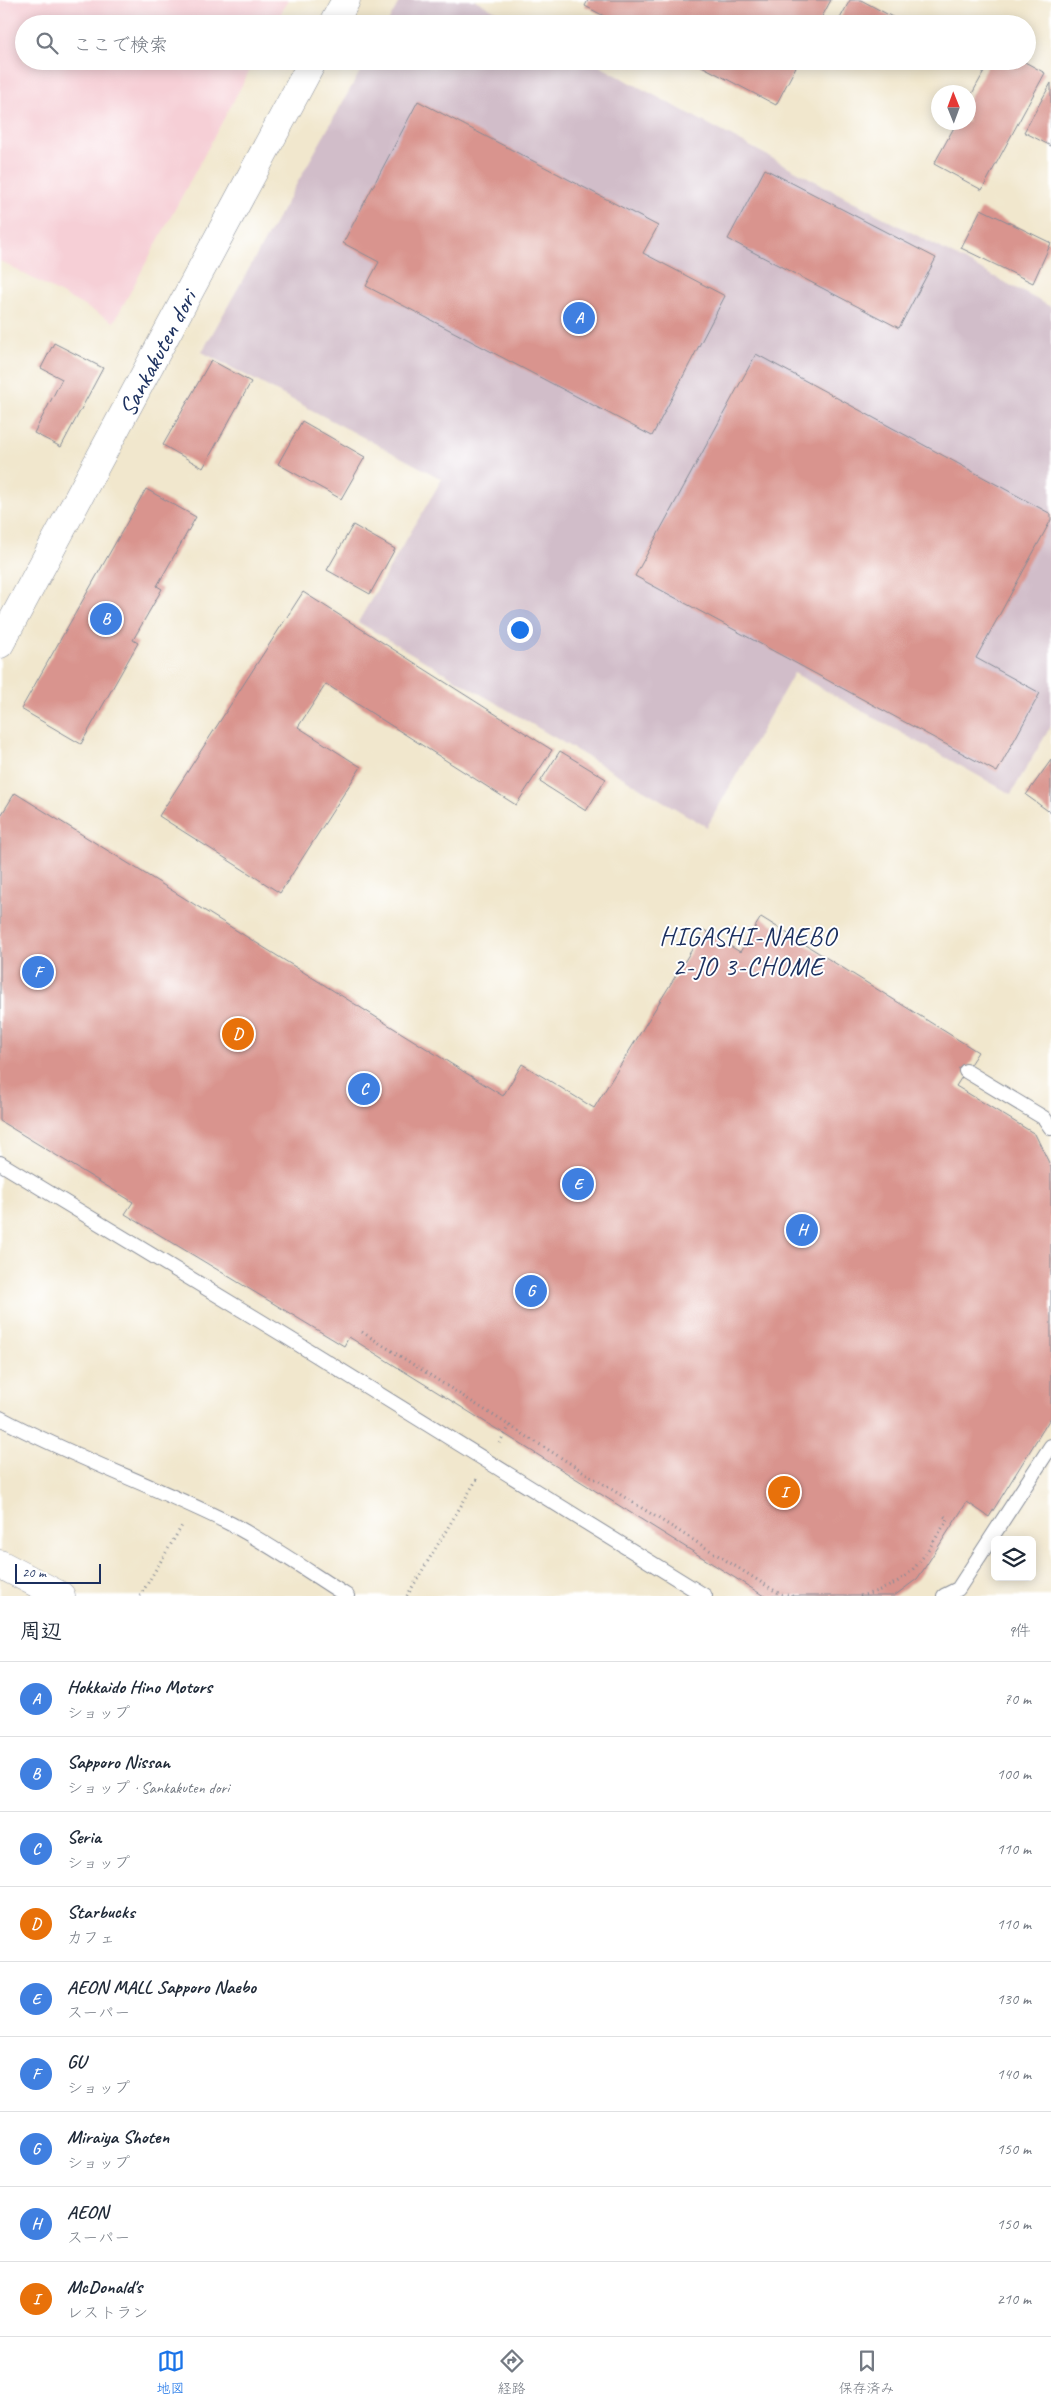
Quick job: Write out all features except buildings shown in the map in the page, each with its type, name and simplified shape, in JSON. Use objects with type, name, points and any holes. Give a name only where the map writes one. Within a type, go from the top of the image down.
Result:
[{"type":"street","points":[[338,15],[346,0]]},
{"type":"street","name":"Sankakuten dori","points":[[0,644],[308,70]]},
{"type":"street","points":[[0,1564],[61,1596]]},
{"type":"lane","points":[[966,1071],[1044,1118],[1051,1128]]},
{"type":"lane","points":[[0,1163],[282,1334],[705,1596]]},
{"type":"lane","points":[[0,1418],[42,1440],[194,1506],[233,1525],[347,1596]]},
{"type":"lane","points":[[944,1596],[962,1592],[1051,1446]]},
{"type":"path","points":[[362,1332],[780,1594],[793,1596]]},
{"type":"path","points":[[495,1450],[510,1426]]},
{"type":"path","points":[[407,1596],[480,1475]]},
{"type":"path","points":[[140,1596],[194,1506]]},
{"type":"path","points":[[860,1596],[886,1590],[915,1570],[948,1519],[941,1514]]},
{"type":"shaded area","points":[[0,0],[288,0],[280,15],[15,15],[15,70],[250,70],[114,322],[0,261]]},
{"type":"shaded area","points":[[400,0],[475,0],[503,15],[392,15]]},
{"type":"shaded area","points":[[361,70],[607,70],[1051,307],[1051,726],[1011,794],[794,673],[707,827],[358,622],[442,479],[202,352]]},
{"type":"place","name":"Hokkaido Hino Motors","points":[[579,318]]},
{"type":"place","name":"Sapporo Nissan","points":[[106,619]]},
{"type":"place","name":"GU","points":[[38,972]]},
{"type":"place","name":"Starbucks","points":[[238,1034]]},
{"type":"place","name":"Seria","points":[[364,1089]]},
{"type":"place","name":"AEON MALL Sapporo Naebo","points":[[578,1184]]},
{"type":"place","name":"AEON","points":[[802,1230]]},
{"type":"place","name":"Miraiya Shoten","points":[[531,1291]]},
{"type":"place","name":"McDonald's","points":[[784,1492]]},
{"type":"district","name":"HIGASHI-NAEBO 2-JO 3-CHOME","points":[[748,950]]}]
